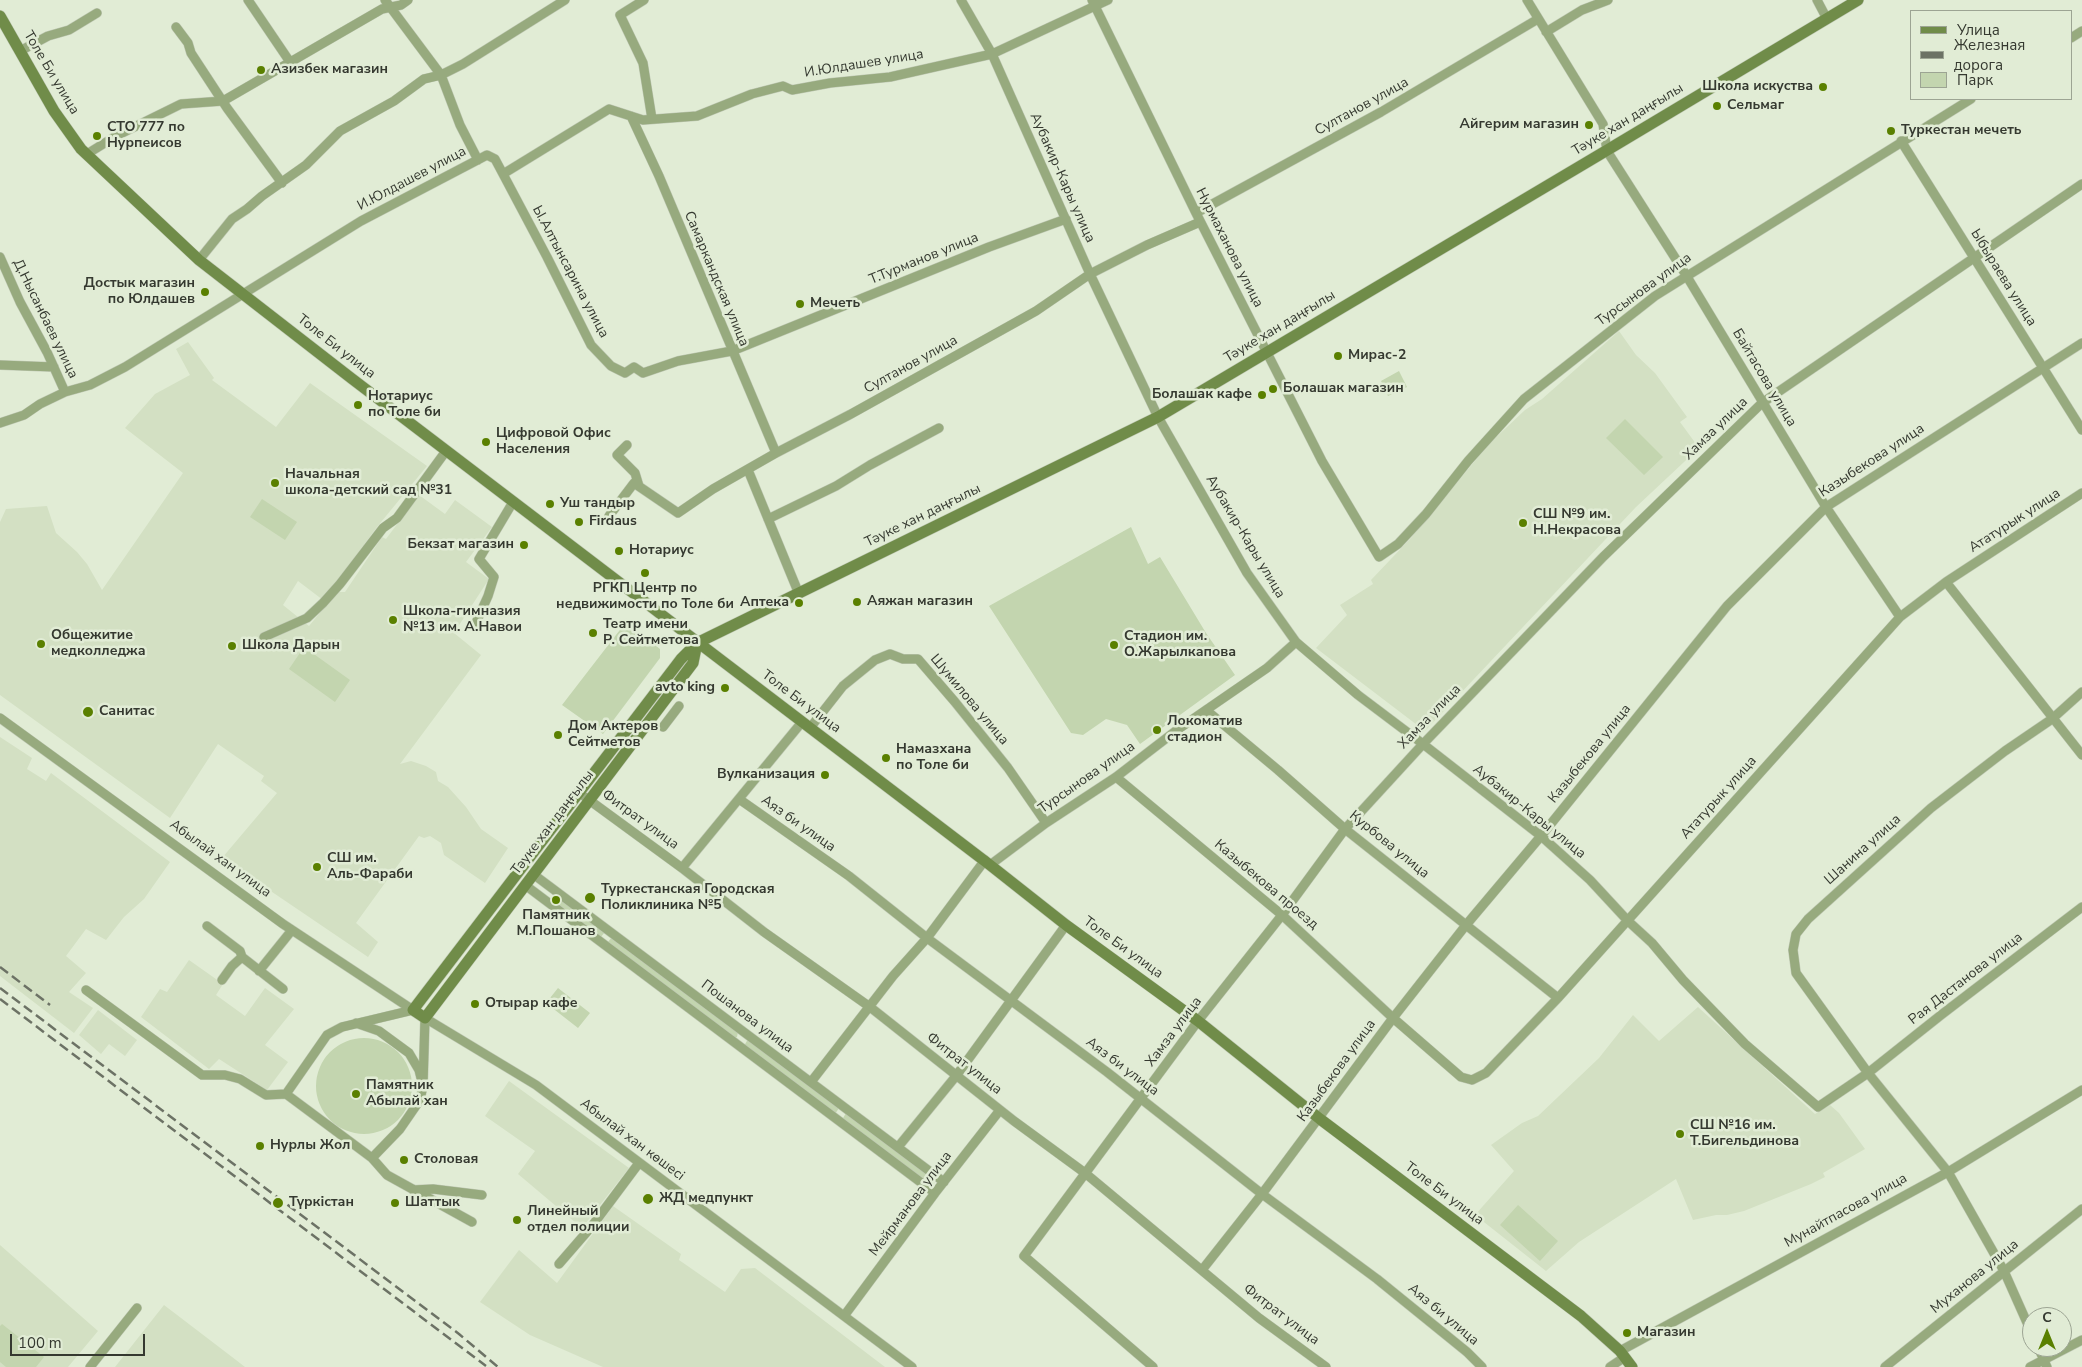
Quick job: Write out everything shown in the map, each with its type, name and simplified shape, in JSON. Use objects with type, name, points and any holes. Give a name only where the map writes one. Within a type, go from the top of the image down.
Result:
[{"type":"street","points":[[248,0],[290,62]]},
{"type":"street","points":[[87,154],[116,136],[181,104],[223,101],[388,4],[401,5],[408,0]]},
{"type":"street","points":[[199,260],[232,219],[306,165],[340,130],[394,101],[424,79],[441,75],[463,64],[565,0]]},
{"type":"street","points":[[644,0],[620,15],[643,63],[652,119]]},
{"type":"street","name":"Аубакир-Кары улица","points":[[961,0],[992,54],[1090,274],[1158,417],[1247,573],[1296,642],[1358,695],[1541,836],[1590,880],[1745,1044],[1818,1107],[1868,1073]]},
{"type":"street","name":"И.Юлдашев улица","points":[[0,422],[24,415],[40,404],[65,392],[90,384],[125,367],[361,221],[487,155],[495,159],[503,174],[609,109],[643,120],[697,116],[752,94],[783,86],[792,90],[830,83],[890,77],[992,54],[1093,3],[1108,0]]},
{"type":"street","points":[[1527,0],[1603,124],[1607,151]]},
{"type":"street","points":[[1546,32],[1582,10],[1608,0]]},
{"type":"street","points":[[1817,0],[1827,18]]},
{"type":"street","name":"Тәуке хан даңғылы","points":[[413,1010],[681,659],[698,643],[1158,417],[1858,0]]},
{"type":"street","name":"Нурмаханова улица","points":[[1093,3],[1266,353],[1322,461],[1379,557]]},
{"type":"street","points":[[388,4],[441,75],[460,125],[478,160]]},
{"type":"street","points":[[20,50],[48,36],[69,30],[97,12]]},
{"type":"street","name":"Толе Би улица","points":[[0,16],[54,111],[87,154],[199,260],[446,451],[988,862],[1066,925],[1198,1022],[1320,1119],[1581,1316],[1622,1354],[1632,1367]]},
{"type":"street","name":"Султанов улица","points":[[1196,213],[1381,112],[1538,19]]},
{"type":"street","points":[[176,27],[188,43],[191,53],[223,101],[282,183]]},
{"type":"street","name":"Турсынова улица","points":[[1379,557],[1398,544],[1426,514],[1451,486],[1468,461],[1524,399],[1647,302],[1686,275],[1968,100]]},
{"type":"street","name":"Самаркандская улица","points":[[631,116],[659,176],[776,453]]},
{"type":"street","name":"Ыбыраева улица","points":[[1901,141],[2082,430]]},
{"type":"street","name":"Байтасова улица","points":[[1607,151],[1686,275],[1826,507],[1900,617]]},
{"type":"street","name":"Ы.Алтынсарина улица","points":[[503,174],[591,345],[611,366],[625,373]]},
{"type":"street","name":"Хамза улица","points":[[1153,1367],[1024,1256],[1198,1022],[1282,915],[1345,829],[1603,557],[1762,403],[2082,184]]},
{"type":"street","name":"Т.Турманов улица","points":[[625,373],[634,367],[643,373],[678,361],[732,351],[989,247],[1066,219]]},
{"type":"street","name":"Султанов улица","points":[[627,445],[617,455],[635,473],[638,486],[678,513],[713,489],[776,453],[1028,316],[1090,274],[1147,245],[1200,222]]},
{"type":"street","name":"Д.Нысанбаев улица","points":[[0,257],[20,302],[65,392]]},
{"type":"street","name":"Казыбекова улица","points":[[1202,1270],[1320,1119],[1393,1018],[1466,925],[1541,836],[1727,606],[1826,507],[2082,343]]},
{"type":"street","points":[[0,365],[54,367]]},
{"type":"street","points":[[768,518],[836,486],[870,465],[939,428]]},
{"type":"street","points":[[264,637],[307,618],[323,603],[383,528],[397,518],[446,451]]},
{"type":"street","points":[[748,470],[799,594]]},
{"type":"street","points":[[609,516],[634,483],[638,486]]},
{"type":"street","name":"Ататурык улица","points":[[1393,1018],[1462,1077],[1472,1080],[1486,1073],[1628,921],[1900,617],[1946,582],[2082,493]]},
{"type":"street","points":[[474,627],[494,577],[479,559],[513,502]]},
{"type":"street","points":[[1946,582],[2082,755]]},
{"type":"street","name":"Турсынова улица","points":[[811,1082],[893,976],[927,938],[988,862],[1116,777],[1206,710],[1267,668],[1296,642]]},
{"type":"street","name":"Тәуке хан даңғылы","points":[[425,1018],[693,663],[698,643]]},
{"type":"street","name":"Шумилова улица","points":[[682,868],[739,799],[843,686],[875,660],[890,654],[903,659],[918,659],[1008,768],[1046,823]]},
{"type":"street","name":"Шанина улица","points":[[2022,1312],[2004,1271],[1948,1172],[1868,1073],[1796,973],[1793,950],[1796,934],[1814,913],[1931,808],[2005,751],[2052,719],[2082,692]]},
{"type":"street","points":[[663,727],[679,706]]},
{"type":"street","name":"Курбова улица","points":[[1206,710],[1345,829],[1558,998]]},
{"type":"street","name":"Абылай хан улица","points":[[0,718],[292,930],[425,1018]]},
{"type":"street","name":"Казыбекова проезд","points":[[1116,777],[1282,915],[1393,1018]]},
{"type":"street","name":"Фитрат улица","points":[[578,793],[682,868],[764,932],[870,1007],[1000,1110],[1085,1173],[1259,1318],[1326,1367]]},
{"type":"street","name":"Аяз би улица","points":[[739,799],[848,876],[927,938],[1141,1098],[1262,1194],[1377,1279],[1467,1352],[1482,1367]]},
{"type":"street","name":"Пошанова улица","points":[[533,874],[944,1182]]},
{"type":"street","name":"Пошанова улица","points":[[525,885],[935,1193]]},
{"type":"street","name":"Рая Дастанова улица","points":[[1868,1073],[2082,907]]},
{"type":"street","points":[[898,1147],[956,1076],[1066,925]]},
{"type":"street","points":[[207,926],[240,951],[242,957],[283,989]]},
{"type":"street","points":[[259,971],[292,930]]},
{"type":"street","points":[[222,980],[232,966],[242,957]]},
{"type":"street","points":[[86,990],[202,1076],[225,1075],[240,1079],[266,1095],[286,1094],[372,1158],[387,1175],[472,1222]]},
{"type":"street","points":[[286,1094],[327,1035],[342,1027],[413,1010]]},
{"type":"street","points":[[372,1158],[400,1129],[420,1100],[423,1086],[425,1018]]},
{"type":"street","name":"Абылай хан көшесі","points":[[425,1018],[536,1085],[912,1367]]},
{"type":"street","points":[[356,1023],[379,1031],[409,1053],[419,1070],[423,1086]]},
{"type":"street","name":"Мунайтпасова улица","points":[[1622,1354],[1948,1172],[2082,1090]]},
{"type":"street","name":"Мейрманова улица","points":[[844,1316],[935,1193],[1000,1110]]},
{"type":"street","points":[[559,1264],[592,1226],[640,1163]]},
{"type":"street","points":[[413,1190],[433,1189],[482,1195]]},
{"type":"street","name":"Муханова улица","points":[[1885,1367],[2082,1209]]},
{"type":"street","points":[[90,1367],[137,1308]]},
{"type":"street","points":[[2030,1367],[2045,1363],[2082,1340]]},
{"type":"street","points":[[1610,1367],[1622,1354]]},
{"type":"shaded area","name":"СШ №9 им. Н.Некрасова","points":[[1619,331],[1636,355],[1655,373],[1687,417],[1680,422],[1699,448],[1636,507],[1425,731],[1316,648],[1347,615],[1340,605],[1373,584],[1371,580],[1410,539],[1489,444],[1525,410],[1542,399]]},
{"type":"shaded area","points":[[188,342],[214,378],[212,380],[276,427],[310,383],[427,466],[377,527],[323,600],[298,581],[283,605],[309,626],[337,592],[345,592],[382,537],[386,539],[419,495],[445,514],[455,500],[492,527],[466,562],[489,579],[454,633],[481,655],[400,764],[411,761],[436,772],[438,781],[448,787],[466,807],[481,829],[508,848],[485,883],[444,855],[441,843],[430,836],[424,838],[419,836],[356,923],[378,942],[368,957],[222,858],[277,793],[261,781],[264,776],[218,744],[170,818],[0,695],[0,522],[6,509],[47,506],[56,533],[87,564],[102,590],[183,473],[125,428],[155,394],[190,375],[176,349]]},
{"type":"shaded area","points":[[0,737],[32,758],[27,769],[46,781],[51,773],[170,862],[144,899],[124,917],[106,940],[86,929],[66,956],[86,973],[69,992],[93,1008],[74,1033],[0,976]]},
{"type":"shaded area","points":[[189,960],[223,984],[216,995],[245,1016],[265,988],[294,1009],[265,1045],[288,1062],[267,1090],[219,1059],[209,1069],[141,1017],[160,989],[167,992]]},
{"type":"shaded area","name":"СШ №16 им. Т.Бигельдинова","points":[[1698,1007],[1815,1114],[1830,1105],[1839,1113],[1865,1149],[1823,1173],[1825,1177],[1811,1184],[1744,1211],[1727,1215],[1716,1215],[1693,1220],[1676,1179],[1579,1242],[1546,1271],[1475,1215],[1514,1171],[1491,1145],[1522,1123],[1538,1116],[1599,1058],[1633,1015],[1659,1041]]},
{"type":"shaded area","points":[[98,1010],[137,1040],[125,1056],[109,1044],[101,1054],[79,1035]]},
{"type":"shaded area","points":[[509,1081],[629,1168],[582,1228],[518,1174],[535,1151],[485,1116]]},
{"type":"shaded area","points":[[613,1206],[681,1254],[679,1260],[725,1292],[741,1269],[755,1268],[885,1367],[603,1367],[530,1335],[480,1302],[519,1250],[557,1283]]},
{"type":"shaded area","points":[[0,1245],[98,1331],[68,1367],[0,1367]]},
{"type":"shaded area","points":[[164,1305],[236,1360],[245,1367],[115,1367]]},
{"type":"green space","points":[[1399,371],[1407,387],[1388,396],[1381,381]]},
{"type":"green space","points":[[1625,419],[1663,457],[1644,475],[1606,438]]},
{"type":"green space","points":[[262,499],[297,522],[285,540],[250,517]]},
{"type":"green space","name":"Стадион им. О.Жарылкапова","points":[[1131,527],[1148,564],[1160,557],[1206,633],[1235,675],[1140,744],[1127,725],[1106,719],[1083,735],[1071,733],[989,606]]},
{"type":"green space","points":[[626,622],[660,649],[660,658],[603,734],[562,705]]},
{"type":"green space","points":[[304,647],[350,680],[335,702],[289,669]]},
{"type":"green space","points":[[562,899],[605,932],[600,938],[557,906]]},
{"type":"green space","points":[[612,937],[738,1032],[737,1037],[734,1038],[607,943]]},
{"type":"green space","points":[[558,988],[590,1013],[578,1028],[546,1003]]},
{"type":"green space","points":[[364,1038],[382,1042],[398,1052],[408,1068],[412,1086],[408,1104],[398,1120],[382,1130],[364,1134],[346,1130],[330,1120],[320,1104],[316,1086],[320,1068],[330,1052],[346,1042]]},
{"type":"green space","points":[[748,1039],[839,1108],[835,1114],[744,1046]]},
{"type":"green space","points":[[846,1113],[935,1180],[934,1184],[931,1187],[842,1120]]},
{"type":"green space","points":[[1518,1205],[1558,1241],[1540,1261],[1500,1225]]},
{"type":"green space","points":[[2,1324],[44,1357],[36,1367],[6,1367],[0,1362],[0,1326]]},
{"type":"railway","points":[[0,967],[50,1005]]},
{"type":"railway","points":[[0,988],[459,1334],[498,1367]]},
{"type":"railway","points":[[0,999],[486,1366]]},
{"type":"place","name":"Азизбек магазин","points":[[261,70]]},
{"type":"place","name":"Школа искуства","points":[[1823,87]]},
{"type":"place","name":"Сельмаг","points":[[1717,106]]},
{"type":"place","name":"Айгерим магазин","points":[[1589,125]]},
{"type":"place","name":"Туркестан мечеть","points":[[1891,131]]},
{"type":"place","name":"СТО 777 по Нурпеисов","points":[[97,136]]},
{"type":"place","name":"Достык магазин по Юлдашев","points":[[205,292]]},
{"type":"place","name":"Мечеть","points":[[800,304]]},
{"type":"place","name":"Мирас-2","points":[[1338,356]]},
{"type":"place","name":"Болашак магазин","points":[[1273,389]]},
{"type":"place","name":"Болашак кафе","points":[[1262,395]]},
{"type":"place","name":"Нотариус по Толе би","points":[[358,405]]},
{"type":"place","name":"Цифровой Офис Населения","points":[[486,442]]},
{"type":"place","name":"Начальная школа-детский сад №31","points":[[275,483]]},
{"type":"place","name":"Уш тандыр","points":[[550,504]]},
{"type":"place","name":"Firdaus","points":[[579,522]]},
{"type":"place","name":"СШ №9 им. Н.Некрасова","points":[[1523,523]]},
{"type":"place","name":"Бекзат магазин","points":[[524,545]]},
{"type":"place","name":"Нотариус","points":[[619,551]]},
{"type":"place","name":"РГКП Центр по недвижимости по Толе би","points":[[645,573]]},
{"type":"place","name":"Аяжан магазин","points":[[857,602]]},
{"type":"place","name":"Аптека","points":[[799,603]]},
{"type":"place","name":"Школа-гимназия №13 им. А.Навои","points":[[393,620]]},
{"type":"place","name":"Театр имени Р. Сейтметова","points":[[593,633]]},
{"type":"place","name":"Общежитие медколледжа","points":[[41,644]]},
{"type":"place","name":"Стадион им. О.Жарылкапова","points":[[1114,645]]},
{"type":"place","name":"Школа Дарын","points":[[232,646]]},
{"type":"place","name":"avto king","points":[[725,688]]},
{"type":"place","name":"Санитас","points":[[88,712]]},
{"type":"place","name":"Локоматив стадион","points":[[1157,730]]},
{"type":"place","name":"Дом Актеров Сейтметов","points":[[558,735]]},
{"type":"place","name":"Намазхана по Толе би","points":[[886,758]]},
{"type":"place","name":"Вулканизация","points":[[825,775]]},
{"type":"place","name":"СШ им. Аль-Фараби","points":[[317,867]]},
{"type":"place","name":"Туркестанская Городская Поликлиника №5","points":[[590,898]]},
{"type":"place","name":"Памятник М.Пошанов","points":[[556,900]]},
{"type":"place","name":"Отырар кафе","points":[[475,1004]]},
{"type":"place","name":"Памятник Абылай хан","points":[[356,1094]]},
{"type":"place","name":"СШ №16 им. Т.Бигельдинова","points":[[1680,1134]]},
{"type":"place","name":"Нурлы Жол","points":[[260,1146]]},
{"type":"place","name":"Столовая","points":[[404,1160]]},
{"type":"place","name":"ЖД медпункт","points":[[648,1199]]},
{"type":"place","name":"Түркістан","points":[[278,1203]]},
{"type":"place","name":"Шаттык","points":[[395,1203]]},
{"type":"place","name":"Линейный отдел полиции","points":[[517,1220]]},
{"type":"place","name":"Магазин","points":[[1627,1333]]}]
